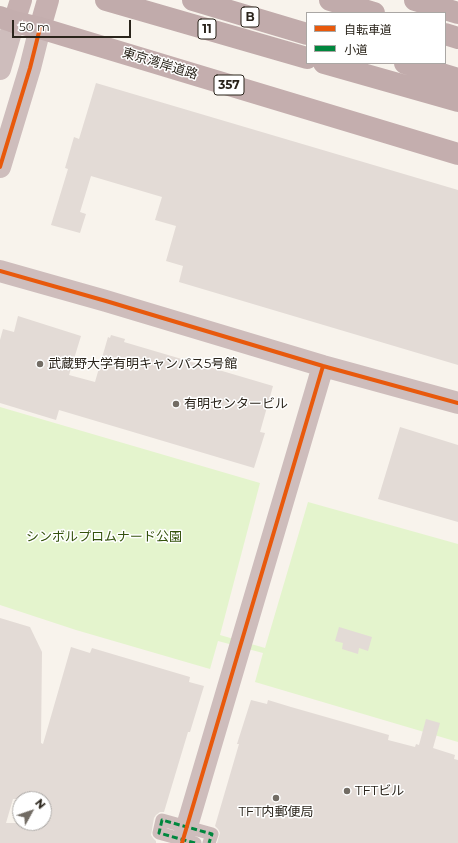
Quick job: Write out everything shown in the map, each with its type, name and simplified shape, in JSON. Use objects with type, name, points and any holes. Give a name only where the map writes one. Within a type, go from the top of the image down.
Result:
[{"type":"highway","name":"11","points":[[106,0],[306,58]]},
{"type":"highway","name":"B","points":[[193,0],[306,34]]},
{"type":"highway","points":[[330,0],[371,12]]},
{"type":"highway","points":[[415,0],[458,13]]},
{"type":"highway","name":"東京湾岸道路","points":[[7,20],[40,28],[458,154]]},
{"type":"highway","points":[[327,64],[449,99]]},
{"type":"highway","points":[[408,64],[452,77]]},
{"type":"main road","points":[[7,20],[21,0]]},
{"type":"main road","points":[[40,28],[48,0]]},
{"type":"street","points":[[0,69],[7,20]]},
{"type":"street","points":[[0,167],[30,68],[40,28]]},
{"type":"street","points":[[0,270],[323,366],[458,403]]},
{"type":"street","points":[[182,843],[323,366]]},
{"type":"street","points":[[195,843],[159,833],[162,820],[212,834],[209,843]]},
{"type":"green space","name":"シンボルプロムナード公園","points":[[0,407],[260,483],[220,635],[265,648],[308,502],[458,544],[458,742],[255,682],[263,653],[218,641],[210,669],[76,630],[0,605]]},
{"type":"building","points":[[96,83],[458,190],[458,365],[179,282],[183,266],[166,261],[176,226],[155,220],[162,197],[91,176],[80,212],[86,214],[80,233],[51,225],[68,169],[65,168],[74,137],[79,139]]},
{"type":"building","name":"有明センタービル","points":[[18,316],[81,336],[69,375],[95,382],[108,337],[110,338],[111,335],[125,339],[124,342],[273,386],[260,432],[265,433],[254,468],[59,410],[56,420],[0,403],[0,340],[3,329],[14,332]]},
{"type":"building","points":[[400,427],[458,445],[458,522],[378,499]]},
{"type":"building","points":[[0,618],[30,627],[42,652],[41,743],[43,744],[71,647],[90,653],[92,648],[190,677],[189,682],[204,686],[190,732],[188,732],[164,812],[160,812],[154,818],[151,835],[156,843],[0,843]]},
{"type":"building","points":[[339,627],[372,637],[368,651],[359,648],[358,654],[342,649],[343,643],[335,641]]},
{"type":"building","name":"TFTビル","points":[[251,700],[267,704],[268,700],[389,735],[388,740],[415,747],[416,744],[419,745],[426,719],[440,723],[433,748],[455,755],[454,759],[458,760],[458,843],[217,843],[220,833],[215,826],[239,744],[237,744]]},
{"type":"marked path","points":[[195,843],[159,833],[162,820],[212,834],[209,843]]},
{"type":"cycle path","points":[[0,167],[30,68],[40,28]]},
{"type":"cycle path","points":[[0,271],[323,366],[458,403]]},
{"type":"cycle path","points":[[182,843],[323,366]]},
{"type":"place","name":"武蔵野大学有明キャンパス5号館","points":[[40,364]]},
{"type":"place","name":"有明センタービル","points":[[176,404]]},
{"type":"place","name":"TFTビル","points":[[347,791]]},
{"type":"place","name":"TFT内郵便局","points":[[276,798]]}]
